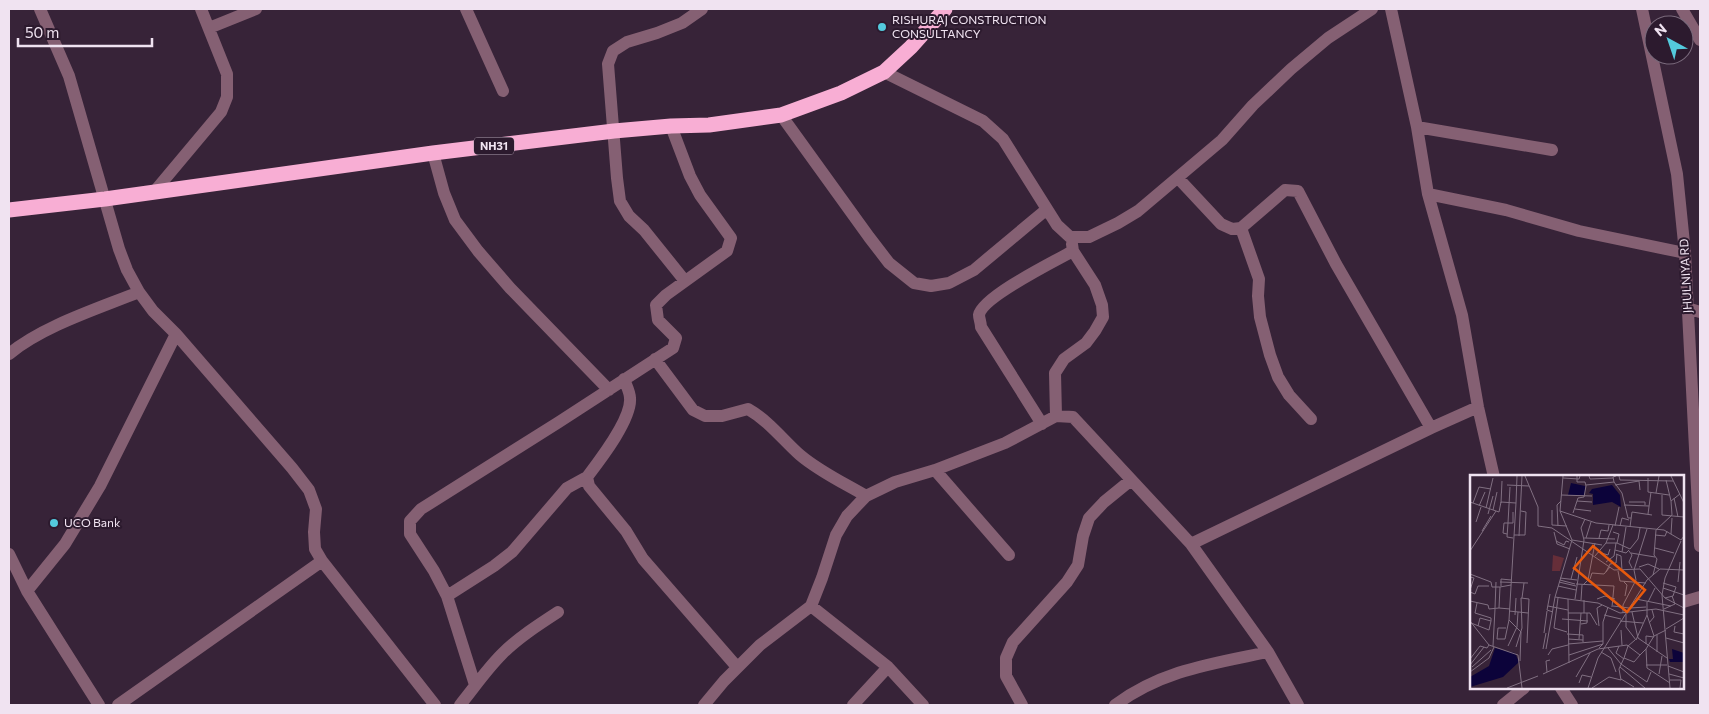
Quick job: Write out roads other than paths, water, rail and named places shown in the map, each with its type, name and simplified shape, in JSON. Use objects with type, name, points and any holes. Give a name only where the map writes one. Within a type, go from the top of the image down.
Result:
[{"type":"highway","name":"NH31","points":[[9,210],[105,199],[433,153],[614,131],[709,125],[781,115],[841,93],[884,72],[911,47],[945,9]]},
{"type":"street","points":[[40,9],[69,76],[119,248],[139,292],[153,311],[176,334],[286,460],[309,490],[316,508],[315,548],[322,561],[434,705]]},
{"type":"street","points":[[154,192],[221,112],[227,97],[227,74],[201,9]]},
{"type":"street","points":[[209,28],[256,9]]},
{"type":"street","points":[[466,9],[502,91]]},
{"type":"street","points":[[685,281],[644,230],[629,216],[620,201],[608,64],[613,51],[627,42],[682,23],[702,9]]},
{"type":"street","points":[[1070,237],[1089,237],[1138,211],[1222,140],[1253,105],[1291,69],[1328,38],[1372,9]]},
{"type":"street","points":[[1391,9],[1417,128],[1428,194],[1462,315],[1478,407],[1494,475]]},
{"type":"street","name":"JHULNIYA RD","points":[[1642,9],[1677,174],[1685,253],[1700,546]]},
{"type":"street","points":[[1682,9],[1700,40]]},
{"type":"street","points":[[884,72],[984,121],[1003,139],[1057,225],[1070,237],[1073,251],[1095,286],[1102,305],[1103,317],[1086,343],[1064,359],[1055,373],[1056,416]]},
{"type":"street","points":[[781,115],[868,237],[889,263],[914,283],[931,286],[949,283],[974,270],[1047,209]]},
{"type":"street","points":[[475,685],[447,596],[434,571],[410,534],[410,521],[421,509],[673,348],[676,338],[658,320],[656,305],[666,295],[727,251],[731,238],[700,195],[690,176],[671,126]]},
{"type":"street","points":[[1417,128],[1552,150]]},
{"type":"street","points":[[433,153],[444,193],[455,220],[478,251],[510,288],[609,390]]},
{"type":"street","points":[[1178,178],[1221,224],[1232,229],[1241,228],[1285,190],[1298,191],[1336,264],[1431,428]]},
{"type":"street","points":[[1428,194],[1506,210],[1579,230],[1685,253]]},
{"type":"street","points":[[1241,228],[1259,279],[1260,317],[1278,377],[1289,395],[1311,419]]},
{"type":"street","points":[[1042,424],[981,327],[979,315],[984,306],[1000,292],[1073,251]]},
{"type":"street","points":[[9,354],[69,320],[139,292]]},
{"type":"street","points":[[1687,308],[1700,312]]},
{"type":"street","points":[[27,591],[65,544],[100,486],[176,334]]},
{"type":"street","points":[[1690,338],[1700,350]]},
{"type":"street","points":[[655,359],[693,410],[705,416],[722,416],[748,409],[761,417],[819,470],[866,496]]},
{"type":"street","points":[[447,596],[512,552],[567,488],[587,477],[625,420],[630,398],[624,379]]},
{"type":"street","points":[[1191,544],[1478,407]]},
{"type":"street","points":[[704,705],[736,667],[760,645],[811,606],[836,535],[847,516],[866,496],[895,482],[935,470],[1005,443],[1056,416],[1074,417],[1191,544],[1268,652],[1298,705]]},
{"type":"street","points":[[935,470],[1009,555]]},
{"type":"street","points":[[587,477],[589,486],[626,531],[643,559],[736,667]]},
{"type":"street","points":[[1022,705],[1006,676],[1006,658],[1013,642],[1067,582],[1078,565],[1083,536],[1089,518],[1104,502],[1131,480]]},
{"type":"street","points":[[9,554],[27,591],[100,705]]},
{"type":"street","points":[[118,705],[322,561]]},
{"type":"street","points":[[1684,602],[1700,597]]},
{"type":"street","points":[[811,606],[888,667],[923,705]]},
{"type":"street","points":[[460,705],[502,654],[527,633],[558,612]]},
{"type":"street","points":[[1115,705],[1130,694],[1153,682],[1186,670],[1268,652]]},
{"type":"street","points":[[853,705],[888,667]]},
{"type":"street","points":[[1503,705],[1523,689]]},
{"type":"street","points":[[1562,689],[1572,705]]},
{"type":"place","name":"RISHURAJ CONSTRUCTION CONSULTANCY","points":[[882,27]]},
{"type":"place","name":"UCO Bank","points":[[54,523]]}]
